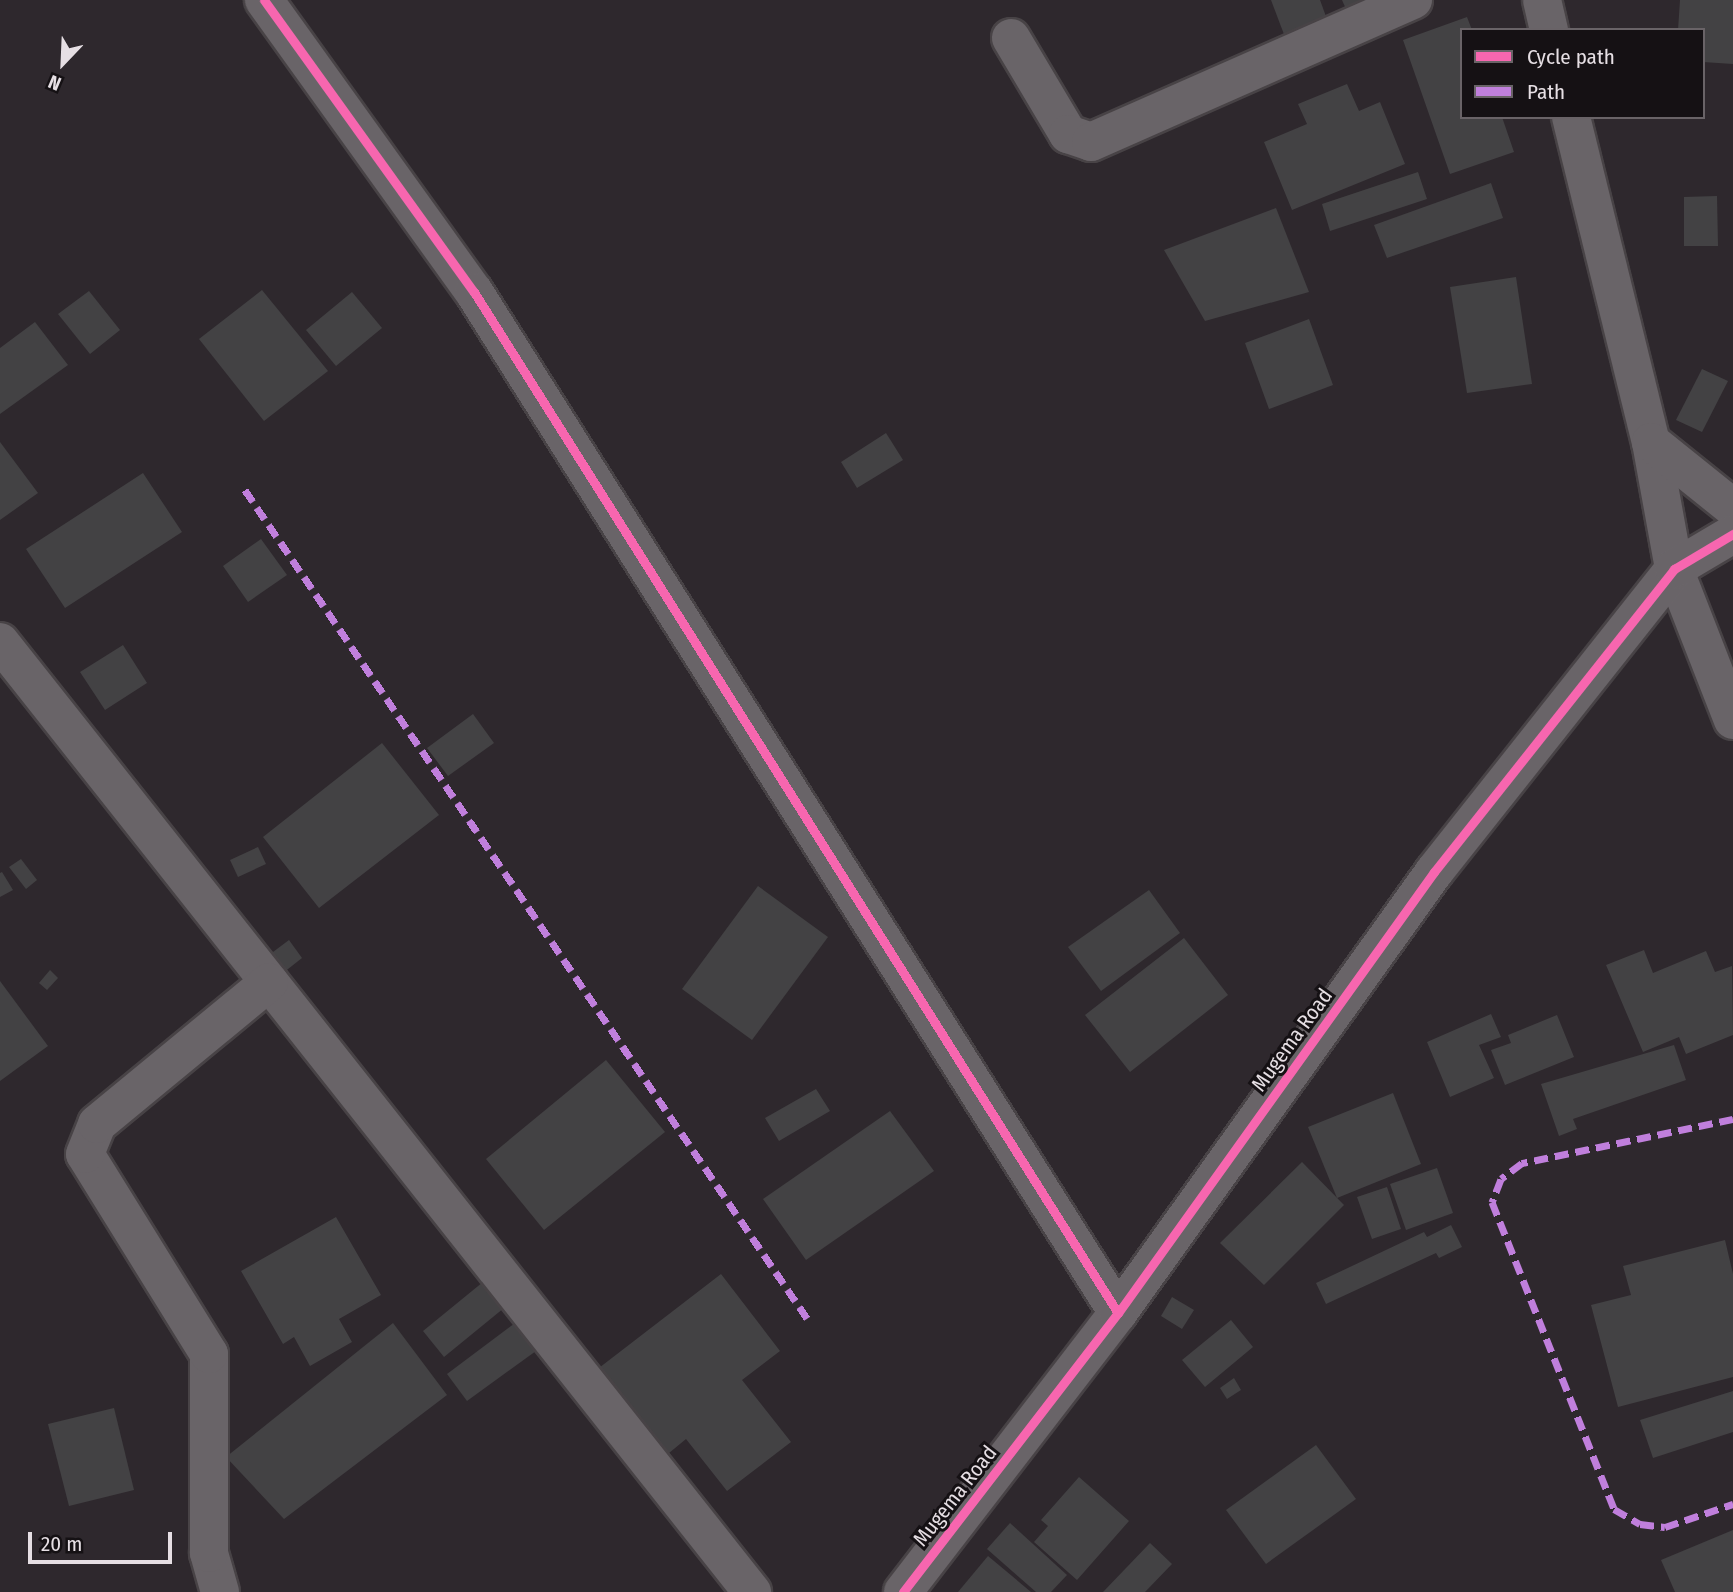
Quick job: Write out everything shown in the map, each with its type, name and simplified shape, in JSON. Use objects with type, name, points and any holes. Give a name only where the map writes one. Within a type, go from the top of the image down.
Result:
[{"type":"street","points":[[264,0],[474,292],[1118,1312]]},
{"type":"street","points":[[1011,38],[1068,134],[1091,142],[1413,0]]},
{"type":"street","points":[[1542,0],[1549,28]]},
{"type":"street","points":[[1571,119],[1651,442],[1674,569],[1733,720]]},
{"type":"street","points":[[1651,442],[1733,508]]},
{"type":"street","name":"Mugema Road","points":[[903,1592],[1118,1312],[1434,872],[1674,569],[1733,534]]},
{"type":"street","points":[[0,642],[752,1592]]},
{"type":"street","points":[[220,1592],[209,1553],[209,1354],[85,1154],[97,1124],[268,982]]},
{"type":"building","points":[[1271,0],[1320,0],[1328,22],[1285,37]]},
{"type":"building","points":[[1342,0],[1367,0],[1346,9]]},
{"type":"building","points":[[1680,0],[1733,0],[1733,64],[1705,62],[1705,28],[1678,28]]},
{"type":"building","points":[[1467,17],[1471,28],[1460,28],[1460,119],[1503,119],[1514,152],[1450,174],[1403,40]]},
{"type":"building","points":[[1347,84],[1359,111],[1380,102],[1405,164],[1292,210],[1264,142],[1307,124],[1298,104]]},
{"type":"building","points":[[1418,172],[1427,199],[1330,231],[1322,204]]},
{"type":"building","points":[[1491,183],[1503,218],[1387,258],[1374,225]]},
{"type":"building","points":[[1717,196],[1718,246],[1684,246],[1684,197]]},
{"type":"building","points":[[1276,208],[1309,292],[1205,321],[1164,250]]},
{"type":"building","points":[[1516,277],[1532,384],[1467,393],[1450,287]]},
{"type":"building","points":[[262,290],[328,371],[264,421],[199,339]]},
{"type":"building","points":[[89,291],[120,330],[90,354],[58,314]]},
{"type":"building","points":[[352,292],[382,328],[336,366],[306,330]]},
{"type":"building","points":[[1309,319],[1333,385],[1269,409],[1245,343]]},
{"type":"building","points":[[35,322],[68,365],[0,414],[0,348]]},
{"type":"building","points":[[1702,369],[1728,381],[1702,432],[1676,420]]},
{"type":"building","points":[[886,433],[903,460],[857,488],[841,462]]},
{"type":"building","points":[[0,442],[38,493],[0,520]]},
{"type":"building","points":[[143,473],[182,532],[65,608],[26,549]]},
{"type":"building","points":[[261,539],[287,575],[248,602],[223,566]]},
{"type":"building","points":[[123,645],[147,683],[105,710],[80,672]]},
{"type":"building","points":[[473,714],[494,743],[448,776],[427,748]]},
{"type":"building","points":[[382,743],[439,815],[319,908],[263,837]]},
{"type":"building","points":[[258,847],[266,864],[238,877],[230,860]]},
{"type":"building","points":[[21,859],[37,880],[26,889],[9,867]]},
{"type":"building","points":[[2,872],[13,890],[0,897],[0,873]]},
{"type":"building","points":[[758,886],[828,937],[752,1040],[682,989]]},
{"type":"building","points":[[1149,890],[1180,933],[1101,991],[1068,947]]},
{"type":"building","points":[[1184,938],[1228,995],[1130,1072],[1085,1015]]},
{"type":"building","points":[[289,940],[302,958],[283,973],[269,955]]},
{"type":"building","points":[[1644,950],[1653,973],[1706,951],[1715,972],[1732,966],[1733,1035],[1686,1054],[1679,1037],[1643,1052],[1606,965]]},
{"type":"building","points":[[50,970],[58,978],[47,990],[39,983]]},
{"type":"building","points":[[0,981],[48,1046],[0,1081]]},
{"type":"building","points":[[1491,1014],[1501,1037],[1479,1045],[1494,1078],[1450,1097],[1427,1042]]},
{"type":"building","points":[[1557,1015],[1574,1057],[1505,1085],[1491,1050],[1511,1043],[1508,1035]]},
{"type":"building","points":[[1674,1045],[1686,1080],[1573,1119],[1577,1129],[1559,1136],[1541,1084]]},
{"type":"building","points":[[606,1060],[665,1132],[544,1230],[486,1159]]},
{"type":"building","points":[[816,1089],[830,1111],[779,1141],[765,1118]]},
{"type":"building","points":[[1393,1093],[1421,1164],[1337,1198],[1308,1127]]},
{"type":"building","points":[[890,1111],[934,1171],[806,1260],[763,1199]]},
{"type":"building","points":[[1302,1162],[1344,1205],[1264,1285],[1220,1243]]},
{"type":"building","points":[[1437,1168],[1453,1213],[1406,1230],[1390,1184]]},
{"type":"building","points":[[1387,1187],[1401,1229],[1372,1239],[1357,1197]]},
{"type":"building","points":[[336,1217],[381,1295],[339,1319],[352,1342],[310,1366],[294,1337],[283,1344],[241,1271]]},
{"type":"building","points":[[1451,1225],[1462,1247],[1439,1258],[1436,1253],[1326,1304],[1316,1283],[1424,1232],[1427,1237]]},
{"type":"building","points":[[1725,1240],[1733,1274],[1733,1377],[1618,1407],[1591,1305],[1631,1295],[1623,1266]]},
{"type":"building","points":[[721,1274],[780,1351],[742,1380],[791,1442],[727,1491],[686,1439],[663,1458],[595,1371]]},
{"type":"building","points":[[483,1282],[504,1308],[444,1357],[423,1331]]},
{"type":"building","points":[[1172,1297],[1194,1310],[1182,1329],[1161,1316]]},
{"type":"building","points":[[1231,1320],[1253,1347],[1205,1387],[1182,1360]]},
{"type":"building","points":[[393,1323],[447,1395],[284,1519],[226,1457]]},
{"type":"building","points":[[515,1323],[536,1351],[467,1401],[447,1374]]},
{"type":"building","points":[[1234,1378],[1241,1390],[1227,1399],[1220,1388]]},
{"type":"building","points":[[1733,1391],[1733,1432],[1653,1458],[1640,1420]]},
{"type":"building","points":[[114,1408],[134,1490],[69,1506],[48,1424]]},
{"type":"building","points":[[1316,1445],[1356,1499],[1266,1564],[1226,1510]]},
{"type":"building","points":[[1079,1477],[1129,1521],[1077,1580],[1034,1542],[1048,1526],[1041,1520]]},
{"type":"building","points":[[1010,1523],[1067,1575],[1051,1592],[1036,1592],[987,1549]]},
{"type":"building","points":[[1733,1530],[1733,1592],[1675,1592],[1661,1560]]},
{"type":"building","points":[[1150,1543],[1172,1564],[1145,1592],[1103,1592]]},
{"type":"building","points":[[988,1556],[1031,1592],[958,1592]]},
{"type":"marked path","points":[[245,490],[809,1321]]},
{"type":"marked path","points":[[1733,1119],[1522,1163],[1501,1179],[1492,1202],[1614,1509],[1640,1524],[1665,1527],[1733,1504]]},
{"type":"cycle path","points":[[264,0],[474,292],[1118,1313]]},
{"type":"cycle path","points":[[903,1592],[1118,1313],[1434,872],[1674,569],[1733,534]]}]
